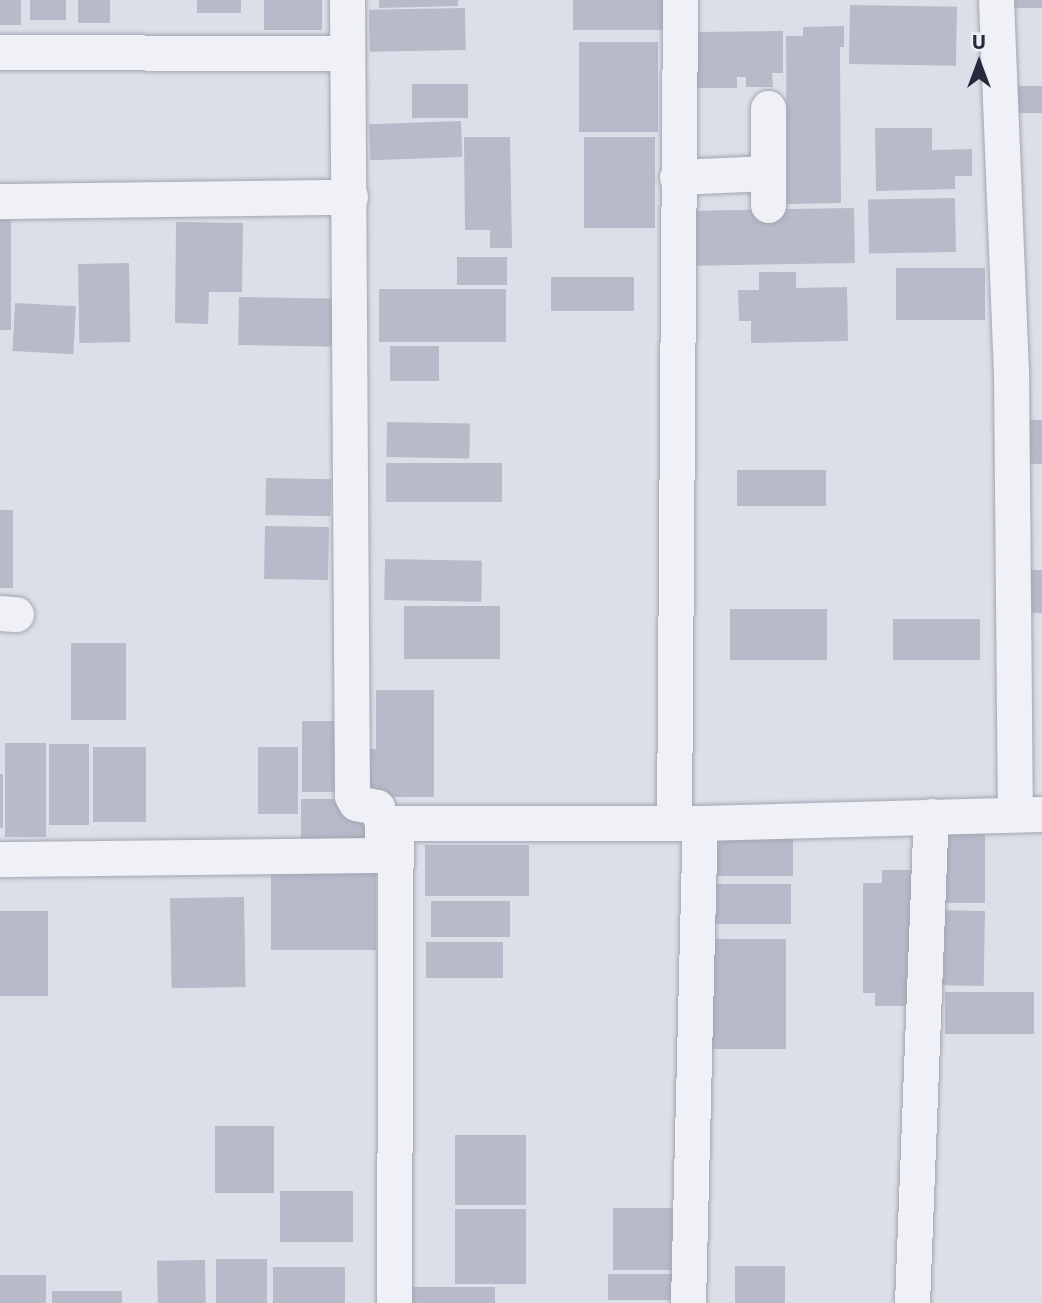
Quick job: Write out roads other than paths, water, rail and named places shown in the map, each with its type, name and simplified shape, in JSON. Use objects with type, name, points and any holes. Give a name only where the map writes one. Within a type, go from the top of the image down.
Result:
[{"type":"street","points":[[347,0],[352,796],[356,803],[377,807],[389,823],[394,1303]]},
{"type":"street","points":[[680,0],[677,177],[687,823],[688,1303]]},
{"type":"street","points":[[389,823],[687,823],[1028,814],[996,0]]},
{"type":"street","points":[[0,52],[347,53]]},
{"type":"street","points":[[677,177],[768,189],[768,108]]},
{"type":"street","points":[[0,201],[350,197]]},
{"type":"street","points":[[912,1303],[931,816]]},
{"type":"street","points":[[0,859],[382,855],[389,823]]}]
